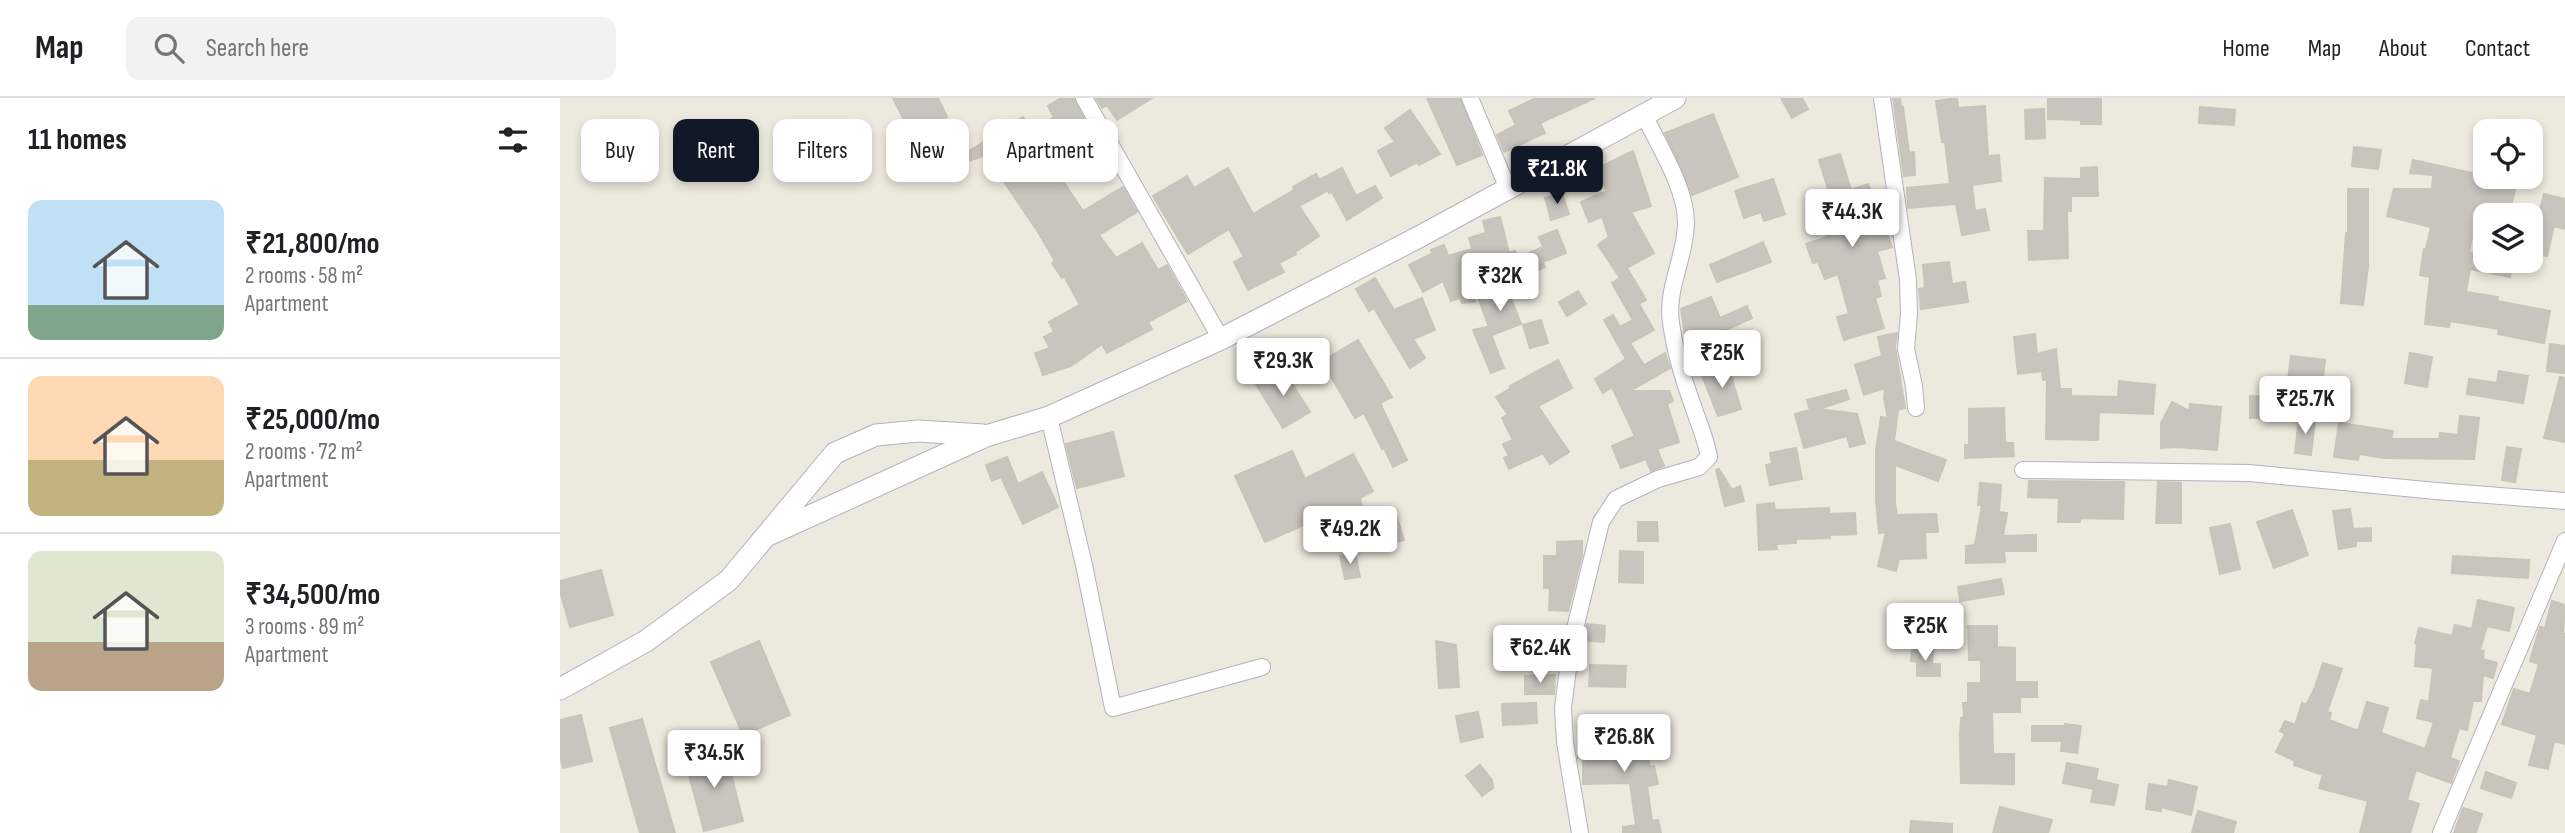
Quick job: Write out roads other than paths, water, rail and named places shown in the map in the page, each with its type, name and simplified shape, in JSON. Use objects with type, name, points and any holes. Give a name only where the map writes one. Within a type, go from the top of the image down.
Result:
[{"type":"main road","points":[[766,537],[986,436],[1049,418],[1221,339],[1675,98]]},
{"type":"main road","points":[[560,689],[657,633],[729,580],[835,453],[876,435],[918,431],[986,436]]},
{"type":"street","points":[[1084,98],[1221,339]]},
{"type":"street","points":[[1470,98],[1508,189]]},
{"type":"street","points":[[1882,98],[1908,280],[1906,349],[1916,408]]},
{"type":"street","points":[[1580,833],[1565,742],[1563,708],[1571,645],[1601,522],[1616,499],[1658,479],[1699,467],[1709,457],[1707,441],[1682,376],[1670,321],[1673,279],[1681,264],[1686,224],[1684,201],[1644,115]]},
{"type":"street","points":[[1049,418],[1084,565],[1113,708],[1262,667]]},
{"type":"street","points":[[2023,470],[2249,473],[2565,500]]},
{"type":"street","points":[[2441,833],[2565,541]]}]
